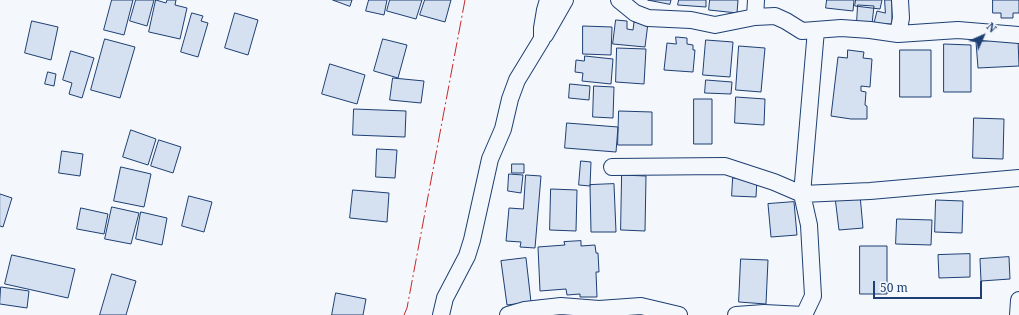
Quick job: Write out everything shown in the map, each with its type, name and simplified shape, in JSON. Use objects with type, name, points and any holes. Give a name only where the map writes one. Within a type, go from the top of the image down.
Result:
[{"type":"street","points":[[542,39],[542,28],[548,0]]},
{"type":"street","points":[[441,315],[445,298],[467,256],[490,159],[503,129],[514,87],[565,0]]},
{"type":"street","points":[[619,0],[635,13],[648,18],[691,20],[715,25],[755,17],[775,16],[786,20],[802,31],[842,28],[898,34],[958,30],[1019,35]]},
{"type":"street","points":[[755,17],[756,0]]},
{"type":"street","points":[[898,34],[901,18],[900,0]]},
{"type":"street","points":[[736,315],[764,313],[804,315],[813,296],[810,225],[802,194],[816,30]]},
{"type":"street","points":[[612,167],[725,166],[774,182],[802,194],[870,191],[1019,178]]},
{"type":"street","points":[[1018,315],[1019,300]]},
{"type":"street","points":[[508,315],[525,310],[561,306],[599,309],[641,306],[678,315]]},
{"type":"building","points":[[112,0],[133,0],[124,35],[104,30]]},
{"type":"building","points":[[136,0],[154,0],[147,26],[130,21]]},
{"type":"building","points":[[156,0],[166,3],[167,0],[176,0],[175,5],[187,8],[180,39],[149,32]]},
{"type":"building","points":[[333,0],[352,0],[350,6]]},
{"type":"building","points":[[369,0],[387,0],[384,15],[366,11]]},
{"type":"building","points":[[390,0],[422,0],[416,19],[387,11]]},
{"type":"building","points":[[425,0],[451,0],[445,22],[420,15]]},
{"type":"building","points":[[648,0],[671,0],[670,4]]},
{"type":"building","points":[[679,0],[706,0],[706,7],[678,5]]},
{"type":"building","points":[[710,0],[738,0],[737,13],[709,10]]},
{"type":"building","points":[[827,0],[854,0],[853,11],[826,8]]},
{"type":"building","points":[[856,0],[882,0],[880,9],[855,6]]},
{"type":"building","points":[[885,0],[892,0],[892,24],[886,25],[874,23],[877,11],[885,13]]},
{"type":"building","points":[[993,0],[1019,0],[1019,13],[1013,13],[1013,18],[1001,18],[1001,13],[993,13]]},
{"type":"building","points":[[858,5],[874,6],[872,24],[857,22]]},
{"type":"building","points":[[192,13],[203,16],[201,21],[208,23],[198,57],[181,52]]},
{"type":"building","points":[[235,13],[258,20],[248,55],[225,48]]},
{"type":"building","points":[[616,20],[627,21],[627,29],[633,30],[634,22],[648,23],[645,47],[613,44]]},
{"type":"building","points":[[32,21],[58,27],[51,60],[25,53]]},
{"type":"building","points":[[583,26],[612,27],[611,55],[583,54]]},
{"type":"building","points":[[676,37],[687,38],[687,44],[693,45],[693,50],[695,50],[693,72],[664,70],[667,43],[676,44]]},
{"type":"building","points":[[105,39],[135,47],[120,98],[91,90]]},
{"type":"building","points":[[383,39],[407,45],[398,78],[374,71]]},
{"type":"building","points":[[1018,39],[1019,66],[978,68],[976,42]]},
{"type":"building","points":[[706,40],[733,42],[730,77],[703,75]]},
{"type":"building","points":[[944,44],[971,45],[971,92],[944,92]]},
{"type":"building","points":[[739,46],[765,48],[761,92],[736,90]]},
{"type":"building","points":[[617,48],[646,49],[644,84],[616,82]]},
{"type":"building","points":[[848,50],[864,52],[863,58],[872,59],[870,87],[861,86],[861,91],[866,92],[865,105],[867,106],[867,119],[851,119],[831,116],[838,57],[847,58]]},
{"type":"building","points":[[900,50],[931,50],[931,97],[900,97]]},
{"type":"building","points":[[71,51],[94,58],[82,98],[69,94],[72,83],[63,80]]},
{"type":"building","points":[[585,56],[613,59],[611,84],[582,81],[583,73],[575,72],[576,60],[584,61]]},
{"type":"building","points":[[330,64],[365,75],[357,104],[322,94]]},
{"type":"building","points":[[48,72],[56,74],[54,86],[45,84]]},
{"type":"building","points":[[393,78],[424,81],[421,103],[390,100]]},
{"type":"building","points":[[706,80],[732,82],[731,94],[705,93]]},
{"type":"building","points":[[570,84],[590,86],[589,100],[569,98]]},
{"type":"building","points":[[594,86],[614,87],[613,118],[593,117]]},
{"type":"building","points":[[736,97],[765,99],[764,125],[735,123]]},
{"type":"building","points":[[694,99],[712,99],[712,144],[694,144]]},
{"type":"building","points":[[354,109],[406,111],[405,137],[353,135]]},
{"type":"building","points":[[619,111],[652,112],[652,145],[618,145]]},
{"type":"building","points":[[974,118],[1004,119],[1003,159],[973,158]]},
{"type":"building","points":[[567,123],[618,127],[616,152],[565,148]]},
{"type":"building","points":[[131,130],[156,139],[148,165],[123,157]]},
{"type":"building","points":[[159,140],[181,147],[173,173],[151,166]]},
{"type":"building","points":[[377,149],[397,150],[395,178],[376,177]]},
{"type":"building","points":[[62,151],[83,154],[80,176],[59,173]]},
{"type":"building","points":[[581,161],[591,162],[590,186],[579,185]]},
{"type":"building","points":[[512,164],[524,164],[524,173],[512,173]]},
{"type":"building","points":[[121,167],[151,174],[144,207],[114,201]]},
{"type":"building","points":[[509,174],[523,175],[521,193],[508,191]]},
{"type":"building","points":[[526,175],[541,176],[535,248],[520,247],[521,242],[506,241],[509,208],[523,209]]},
{"type":"building","points":[[622,175],[646,176],[645,231],[621,230]]},
{"type":"building","points":[[733,178],[757,179],[756,197],[732,196]]},
{"type":"building","points":[[614,184],[616,232],[591,232],[590,185]]},
{"type":"building","points":[[551,189],[577,190],[576,231],[550,230]]},
{"type":"building","points":[[353,190],[389,193],[387,222],[350,218]]},
{"type":"building","points":[[0,194],[12,198],[3,227],[0,226]]},
{"type":"building","points":[[860,195],[863,228],[839,230],[835,197]]},
{"type":"building","points":[[189,196],[212,202],[204,232],[182,226]]},
{"type":"building","points":[[936,200],[963,201],[962,233],[935,232]]},
{"type":"building","points":[[794,202],[797,235],[771,237],[768,204]]},
{"type":"building","points":[[112,207],[139,213],[131,244],[105,239]]},
{"type":"building","points":[[81,208],[108,214],[104,234],[77,229]]},
{"type":"building","points":[[141,212],[167,218],[162,245],[136,239]]},
{"type":"building","points":[[897,219],[932,220],[931,245],[896,244]]},
{"type":"building","points":[[581,241],[581,246],[595,245],[596,253],[598,253],[599,272],[596,272],[597,297],[580,297],[580,294],[567,295],[566,289],[540,291],[538,247],[565,245],[564,242]]},
{"type":"building","points":[[860,246],[887,246],[887,294],[860,294]]},
{"type":"building","points":[[970,254],[970,277],[939,278],[938,255]]},
{"type":"building","points":[[12,255],[75,269],[68,298],[5,284]]},
{"type":"building","points":[[1009,257],[1010,279],[981,281],[980,259]]},
{"type":"building","points":[[526,258],[531,302],[507,305],[501,261]]},
{"type":"building","points":[[741,259],[768,260],[766,304],[739,302]]},
{"type":"building","points":[[112,274],[136,281],[126,315],[100,315]]},
{"type":"building","points":[[1,287],[29,291],[27,308],[0,304]]},
{"type":"building","points":[[336,293],[366,299],[363,315],[332,315]]},
{"type":"power","points":[[404,315],[407,308],[465,0]]}]
